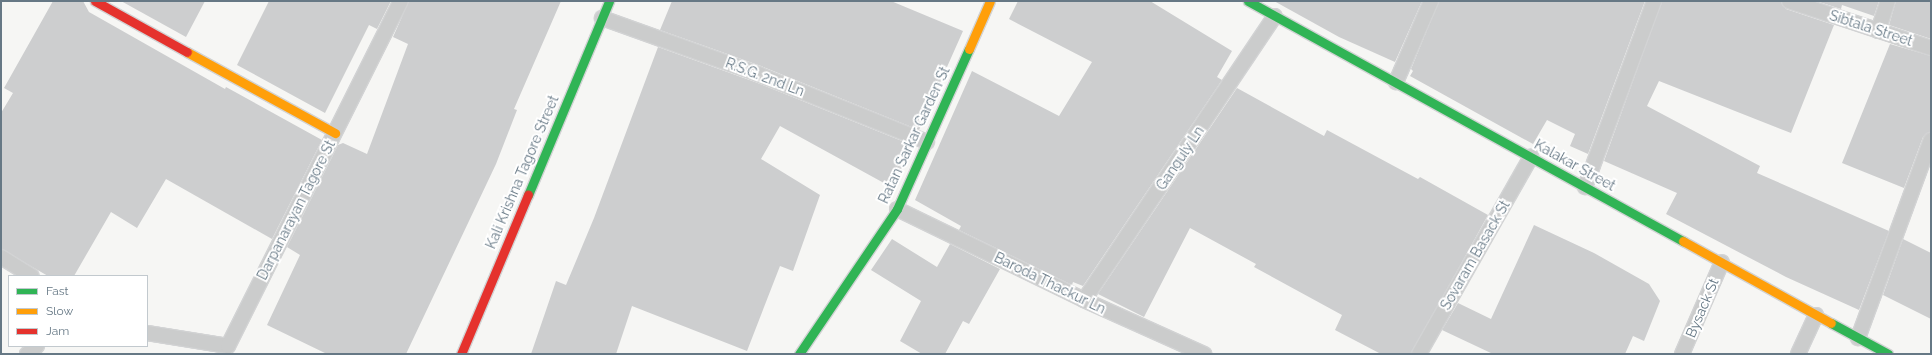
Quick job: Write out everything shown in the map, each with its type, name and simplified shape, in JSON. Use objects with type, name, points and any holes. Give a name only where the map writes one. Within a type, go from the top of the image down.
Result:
[{"type":"main road","points":[[94,1],[335,133]]},
{"type":"main road","name":"Kali Krishna Tagore Street","points":[[461,354],[609,1]]},
{"type":"main road","name":"Kalakar Street","points":[[1248,1],[1888,354]]},
{"type":"main road","name":"Ratan Sarkar Garden St","points":[[799,354],[897,209],[986,3]]},
{"type":"lane","name":"Darpanarayan Tagore St","points":[[148,333],[228,346],[401,1]]},
{"type":"lane","points":[[1396,82],[1431,1]]},
{"type":"lane","points":[[1585,186],[1654,1]]},
{"type":"lane","name":"Sibtala Street","points":[[1789,1],[1931,48]]},
{"type":"lane","points":[[1878,31],[1888,1]]},
{"type":"lane","name":"Ganguly Ln","points":[[1084,300],[1275,16]]},
{"type":"lane","name":"R.S.G. 2nd Ln","points":[[602,18],[758,74],[927,142]]},
{"type":"lane","points":[[1858,338],[1931,140]]},
{"type":"lane","name":"Sovaram Basack St","points":[[1419,354],[1531,157]]},
{"type":"lane","name":"Baroda Thackur Ln","points":[[897,209],[1084,300],[1204,354]]},
{"type":"lane","points":[[1,257],[30,275]]},
{"type":"lane","name":"Bysack St","points":[[1682,354],[1722,262]]},
{"type":"lane","points":[[1798,354],[1816,314]]},
{"type":"lane","points":[[26,354],[36,347]]},
{"type":"building","points":[[53,1],[83,1],[89,12],[225,89],[226,87],[322,140],[272,239],[166,179],[137,228],[111,212],[75,275],[46,275],[1,249],[1,113],[13,93],[4,88]]},
{"type":"building","points":[[121,1],[205,1],[186,37]]},
{"type":"building","points":[[269,1],[391,1],[377,29],[369,25],[325,113],[237,65]]},
{"type":"building","points":[[409,1],[561,1],[514,109],[517,110],[496,164],[406,354],[327,354],[267,325],[300,255],[287,247],[338,145],[343,143],[367,154],[408,44],[393,37]]},
{"type":"building","points":[[672,1],[891,1],[963,31],[919,130],[761,66],[660,30]]},
{"type":"building","points":[[1018,1],[1150,1],[1232,51],[1217,77],[1222,80],[1083,286],[1073,282],[1072,285],[959,230],[961,226],[915,200],[972,71],[1059,116],[1092,62],[1009,19]]},
{"type":"building","points":[[1274,1],[1422,1],[1395,62],[1339,37]]},
{"type":"building","points":[[1439,1],[1645,1],[1588,154],[1570,146],[1575,134],[1547,120],[1533,144],[1410,76],[1413,71],[1411,69]]},
{"type":"building","points":[[1662,1],[1781,1],[1786,9],[1834,25],[1791,133],[1659,81],[1647,106],[1760,166],[1757,173],[1889,231],[1859,310],[1786,277],[1666,214],[1677,193],[1604,161]]},
{"type":"building","points":[[1816,1],[1879,1],[1874,16],[1842,5],[1841,9]]},
{"type":"building","points":[[1896,1],[1931,1],[1931,39],[1889,25]]},
{"type":"building","points":[[1890,44],[1931,56],[1931,132],[1923,137],[1904,188],[1842,163]]},
{"type":"building","points":[[658,47],[755,82],[912,145],[893,188],[780,126],[761,159],[820,195],[793,271],[780,266],[747,351],[632,306],[616,354],[531,354],[556,281],[566,285],[594,218]]},
{"type":"building","points":[[1237,88],[1324,136],[1327,130],[1418,179],[1420,177],[1488,215],[1411,354],[1381,354],[1335,330],[1342,315],[1254,267],[1256,264],[1190,228],[1144,317],[1098,294]]},
{"type":"building","points":[[1534,225],[1594,253],[1649,284],[1660,301],[1644,341],[1633,336],[1625,354],[1493,354],[1442,330],[1458,303],[1491,319]]},
{"type":"building","points":[[892,239],[937,267],[950,244],[1000,269],[969,324],[963,321],[945,354],[922,354],[900,341],[921,301],[871,270]]},
{"type":"building","points":[[1903,239],[1931,253],[1931,319],[1883,295]]},
{"type":"traffic: fast","points":[[528,195],[609,1]]},
{"type":"traffic: fast","points":[[1248,1],[1683,241]]},
{"type":"traffic: fast","points":[[799,354],[897,209],[969,49]]},
{"type":"traffic: fast","points":[[1831,323],[1888,354]]},
{"type":"traffic: slow","points":[[969,49],[990,1]]},
{"type":"traffic: slow","points":[[187,52],[335,133]]},
{"type":"traffic: slow","points":[[1683,241],[1831,323]]},
{"type":"traffic: jam","points":[[95,1],[187,52]]},
{"type":"traffic: jam","points":[[461,354],[528,195]]}]
